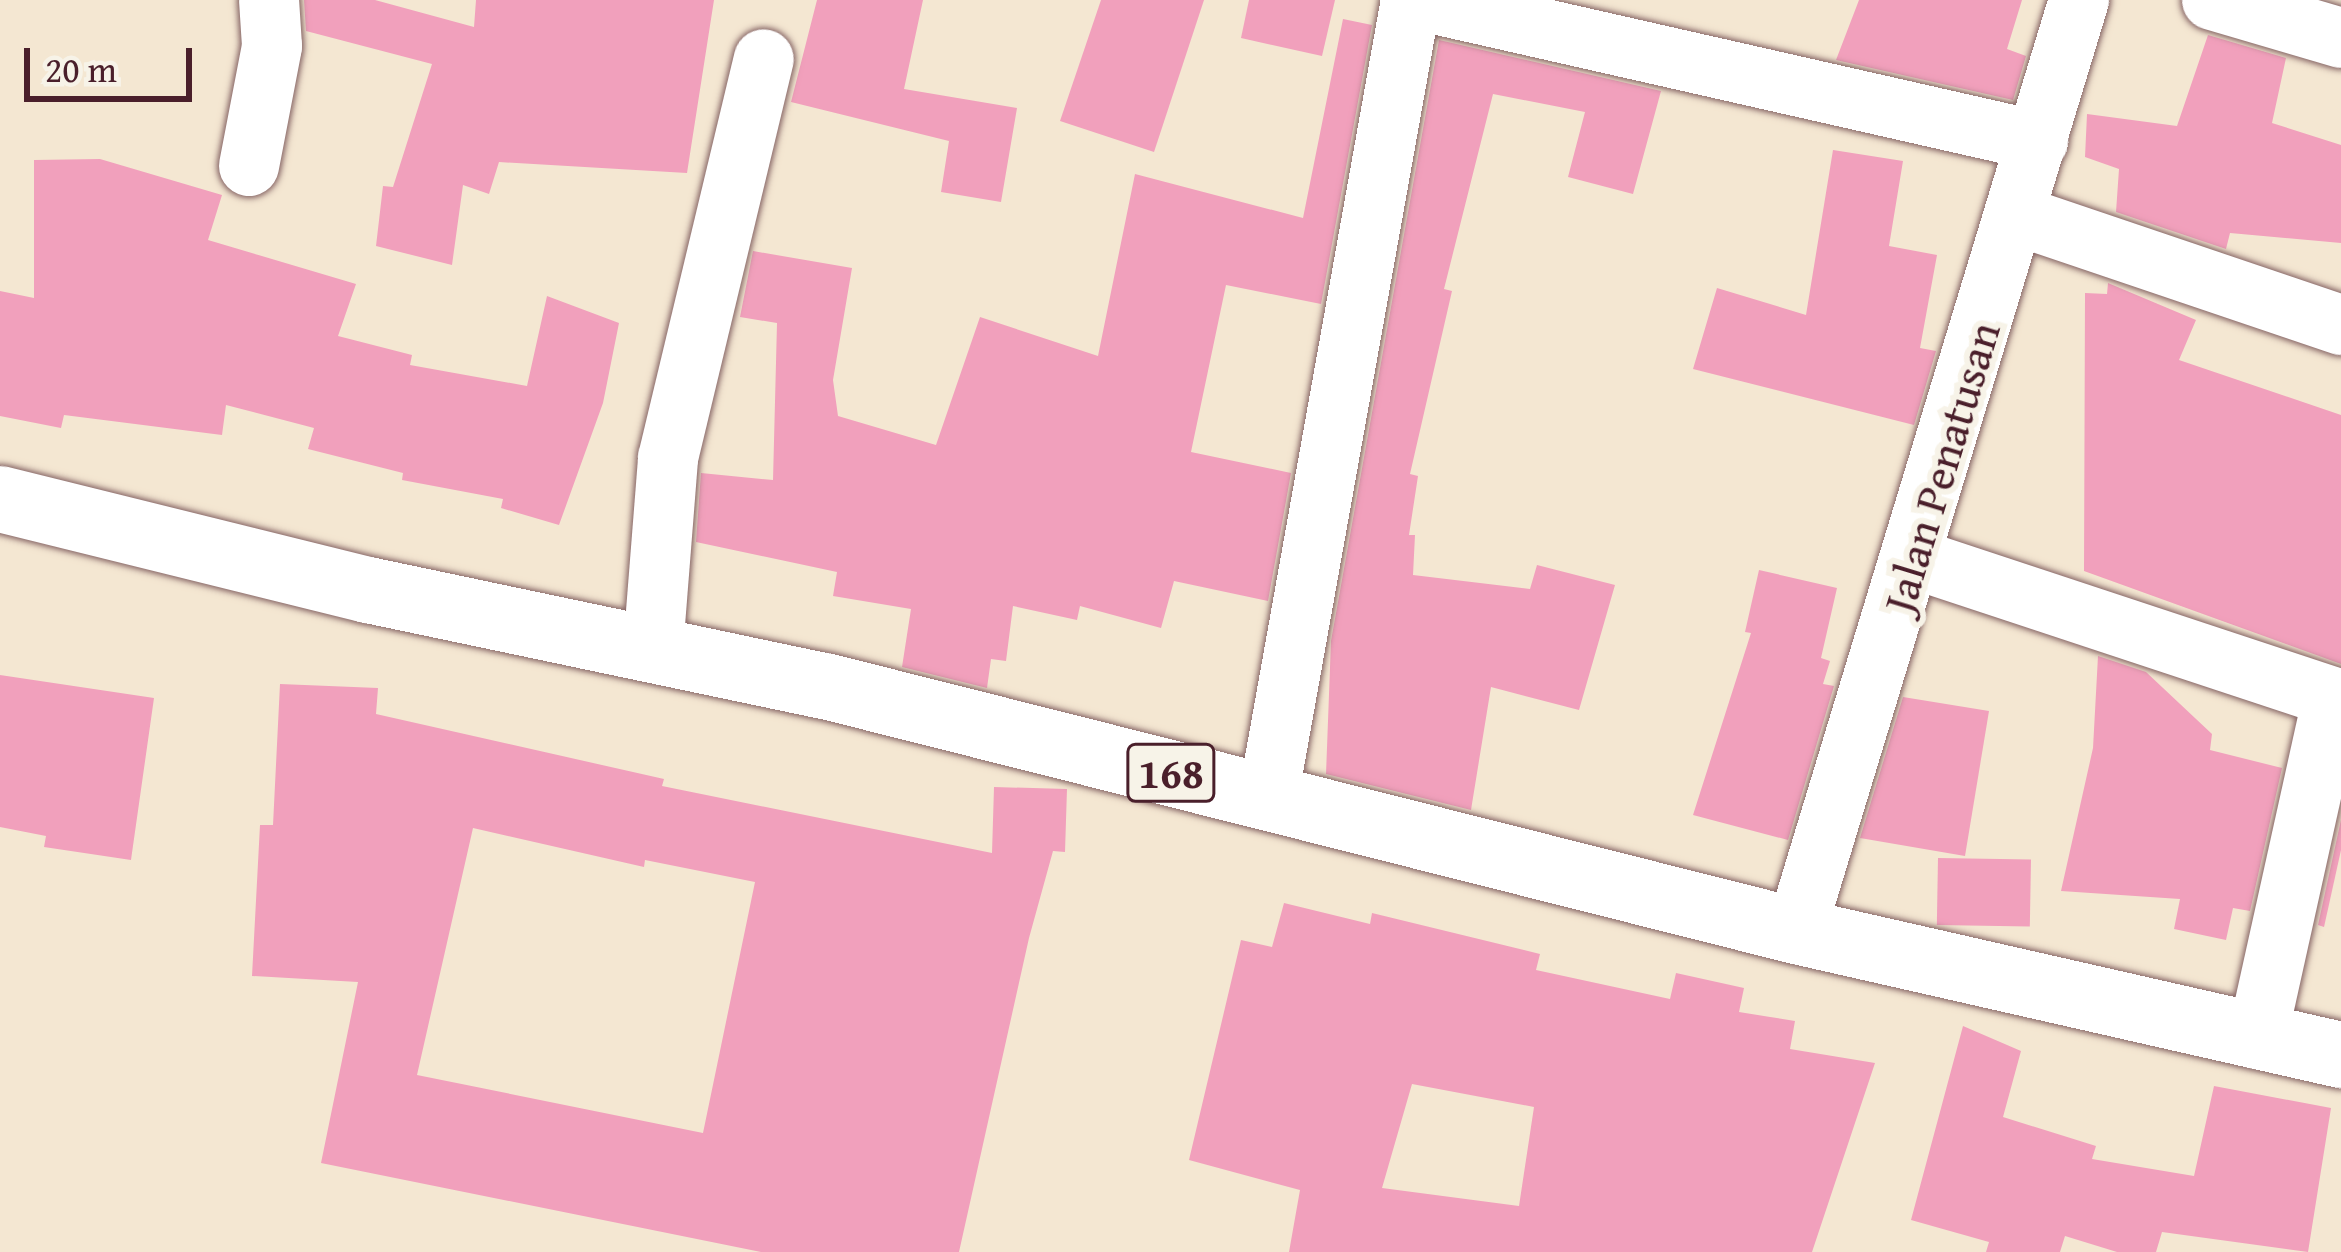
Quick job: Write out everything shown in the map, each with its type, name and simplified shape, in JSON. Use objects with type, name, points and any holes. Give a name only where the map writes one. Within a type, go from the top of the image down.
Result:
[{"type":"main road","name":"168","points":[[0,499],[653,650],[1796,931],[2341,1055]]},
{"type":"street","points":[[249,166],[272,46],[269,0]]},
{"type":"street","points":[[1268,798],[1414,0],[1556,15],[2038,141]]},
{"type":"street","name":"Jalan Penatusan","points":[[1796,931],[2019,216],[2079,0]]},
{"type":"street","points":[[2212,0],[2341,38]]},
{"type":"street","points":[[653,650],[668,458],[764,59]]},
{"type":"street","points":[[2019,216],[2341,325]]},
{"type":"street","points":[[1912,558],[2337,699],[2257,1039]]},
{"type":"building","points":[[304,0],[375,0],[474,27],[476,0],[714,0],[687,173],[499,162],[489,194],[463,185],[452,265],[376,246],[383,186],[393,187],[432,64],[306,31]]},
{"type":"building","points":[[817,0],[923,0],[904,89],[1017,108],[1001,202],[941,192],[949,141],[791,102]]},
{"type":"building","points":[[1101,0],[1204,0],[1154,152],[1060,121]]},
{"type":"building","points":[[1249,0],[1335,0],[1322,56],[1241,38]]},
{"type":"building","points":[[1859,0],[2022,0],[2007,49],[2026,56],[2013,100],[1836,60]]},
{"type":"building","points":[[1343,19],[1372,25],[1321,304],[1226,285],[1191,452],[1291,473],[1268,601],[1174,581],[1161,628],[1080,606],[1077,620],[1013,606],[1006,661],[991,659],[987,688],[902,667],[911,609],[833,596],[837,572],[696,542],[701,473],[773,480],[777,323],[740,317],[753,251],[852,268],[833,380],[838,416],[936,445],[980,317],[1098,356],[1135,174],[1303,218]]},
{"type":"building","points":[[2208,35],[2286,58],[2272,123],[2341,145],[2341,243],[2230,233],[2226,249],[2116,212],[2119,169],[2085,157],[2087,114],[2177,126]]},
{"type":"building","points":[[1439,40],[1661,91],[1633,194],[1568,177],[1585,112],[1493,94],[1444,289],[1452,291],[1410,474],[1418,476],[1409,535],[1415,535],[1413,575],[1530,589],[1537,565],[1615,585],[1579,710],[1491,687],[1471,810],[1326,774],[1331,641]]},
{"type":"building","points":[[1833,150],[1903,161],[1889,246],[1937,255],[1920,348],[1936,351],[1914,425],[1693,369],[1717,288],[1806,315]]},
{"type":"building","points":[[100,159],[222,195],[208,240],[356,284],[338,336],[412,355],[410,365],[527,386],[547,296],[619,323],[603,403],[559,525],[501,508],[503,499],[402,480],[403,473],[308,449],[314,428],[226,405],[222,435],[64,415],[61,428],[0,416],[0,291],[34,298],[34,160]]},
{"type":"building","points":[[2108,283],[2196,320],[2179,360],[2341,415],[2341,664],[2084,571],[2085,293],[2107,294]]},
{"type":"building","points":[[1759,570],[1837,588],[1821,658],[1830,661],[1823,684],[1834,686],[1788,840],[1693,815],[1751,633],[1745,632]]},
{"type":"building","points":[[2098,656],[2146,672],[2212,734],[2210,750],[2282,768],[2250,911],[2233,908],[2226,940],[2174,929],[2180,899],[2061,891],[2093,748]]},
{"type":"building","points":[[0,675],[154,698],[131,860],[44,847],[46,836],[0,827]]},
{"type":"building","points":[[280,684],[378,688],[376,714],[664,779],[662,786],[992,853],[994,787],[1067,789],[1065,852],[1053,851],[1029,938],[959,1252],[761,1252],[321,1163],[358,982],[252,976],[260,825],[273,825]],"holes":[[[473,828],[644,867],[645,860],[755,882],[703,1133],[417,1075]]]},
{"type":"building","points":[[1903,697],[1989,711],[1965,856],[1860,838]]},
{"type":"building","points":[[2341,820],[2341,850],[2324,927],[2318,925]]},
{"type":"building","points":[[1938,858],[2031,860],[2030,927],[1937,925]]},
{"type":"building","points":[[1284,903],[1370,924],[1372,913],[1540,954],[1536,970],[1670,999],[1676,973],[1744,988],[1739,1012],[1795,1021],[1790,1049],[1875,1063],[1812,1252],[1289,1252],[1300,1190],[1189,1160],[1241,940],[1272,947]],"holes":[[[1412,1084],[1534,1107],[1519,1206],[1382,1188]]]},
{"type":"building","points":[[1963,1026],[2021,1051],[2003,1117],[2096,1146],[2092,1159],[2194,1176],[2214,1086],[2331,1108],[2308,1252],[2162,1232],[2156,1252],[2117,1252],[2065,1236],[2060,1252],[1986,1252],[1989,1242],[1911,1220]]}]
